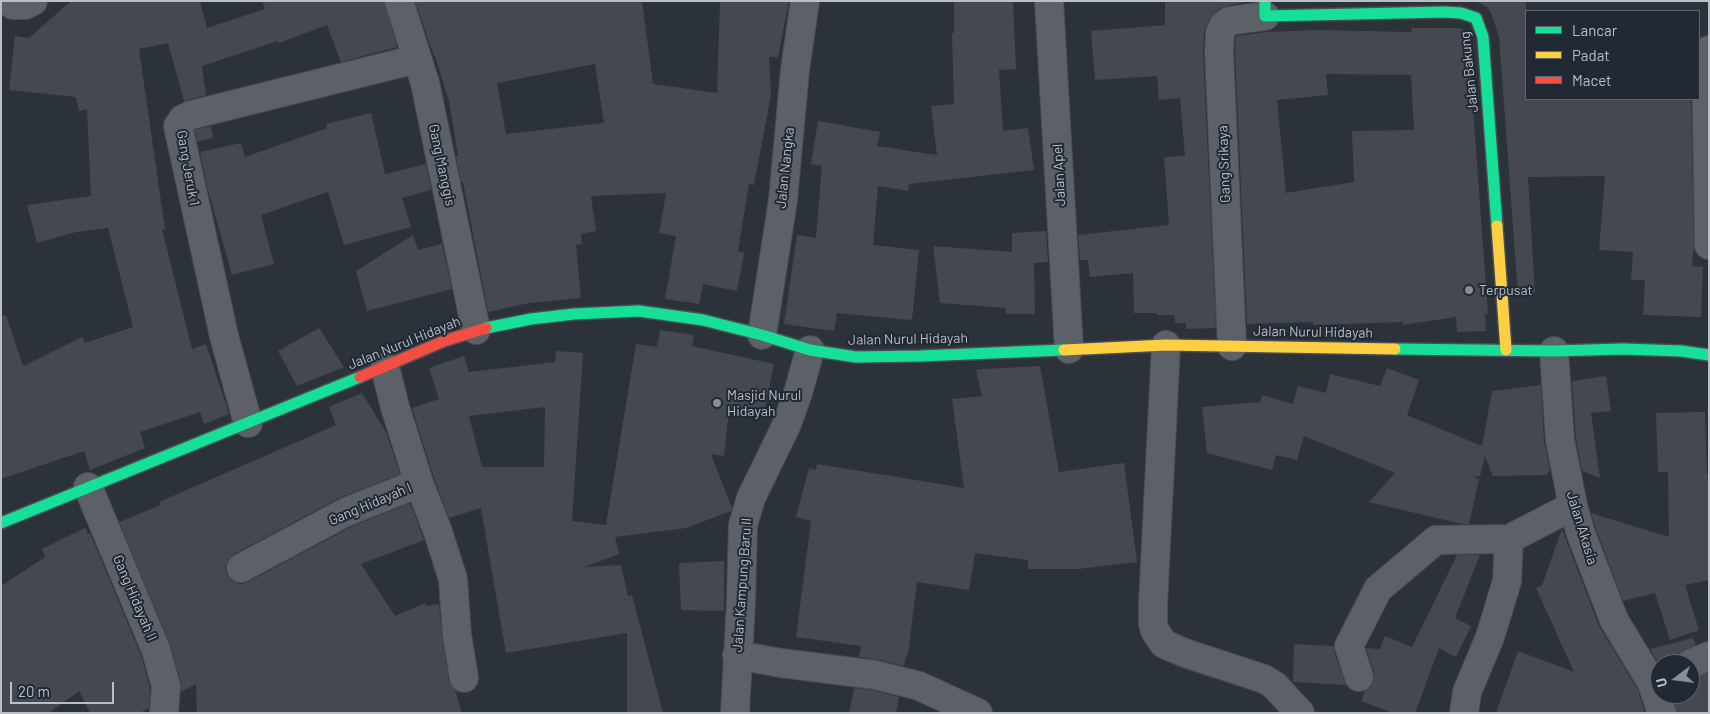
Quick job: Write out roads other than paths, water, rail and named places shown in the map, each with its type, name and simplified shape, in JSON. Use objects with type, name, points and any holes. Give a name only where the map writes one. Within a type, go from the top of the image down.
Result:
[{"type":"street","points":[[8,1],[13,5],[25,6],[33,1]]},
{"type":"street","name":"Gang Manggis","points":[[399,1],[425,83],[476,330]]},
{"type":"street","name":"Jalan Nangka","points":[[762,335],[783,200],[795,70],[805,1]]},
{"type":"street","name":"Jalan Apel","points":[[1048,1],[1069,349]]},
{"type":"street","name":"Gang Srikaya","points":[[1232,346],[1220,33],[1223,26],[1229,21],[1265,9]]},
{"type":"street","name":"Jalan Bakung","points":[[1265,9],[1444,12],[1461,13],[1476,18],[1483,37],[1506,350]]},
{"type":"street","points":[[1709,50],[1706,56],[1709,245]]},
{"type":"street","name":"Gang Jeruk 1","points":[[248,423],[222,327],[178,126],[184,119],[191,116],[417,59]]},
{"type":"street","name":"Jalan Nurul Hidayah","points":[[1,523],[385,367],[444,341],[476,330],[531,319],[574,314],[638,311],[703,320],[810,350],[856,357],[1166,345],[1554,351],[1623,349],[1681,351],[1709,355]]},
{"type":"street","points":[[1166,345],[1153,624],[1155,631],[1164,644],[1185,653],[1264,679],[1279,690],[1300,713]]},
{"type":"street","name":"Jalan Kampung Baru II","points":[[735,713],[743,526],[751,498],[786,426],[798,393],[810,350]]},
{"type":"street","name":"Jalan Akasia","points":[[1554,351],[1560,440],[1573,506],[1581,534],[1614,620],[1650,671]]},
{"type":"street","name":"Gang Hidayah I","points":[[240,568],[346,512],[419,483],[395,407],[385,367]]},
{"type":"street","points":[[419,483],[438,532],[453,579],[457,635],[464,678]]},
{"type":"street","name":"Gang Hidayah II","points":[[88,487],[156,650],[166,686],[164,713]]},
{"type":"street","points":[[1359,677],[1349,646],[1378,589],[1436,540],[1509,538],[1573,506]]},
{"type":"street","points":[[1464,713],[1468,692],[1490,637],[1507,582],[1509,538]]},
{"type":"street","points":[[737,655],[876,676],[919,686],[978,713]]},
{"type":"place","name":"Terpusat","points":[[1469,290]]},
{"type":"place","name":"Masjid Nurul Hidayah","points":[[717,403]]}]
